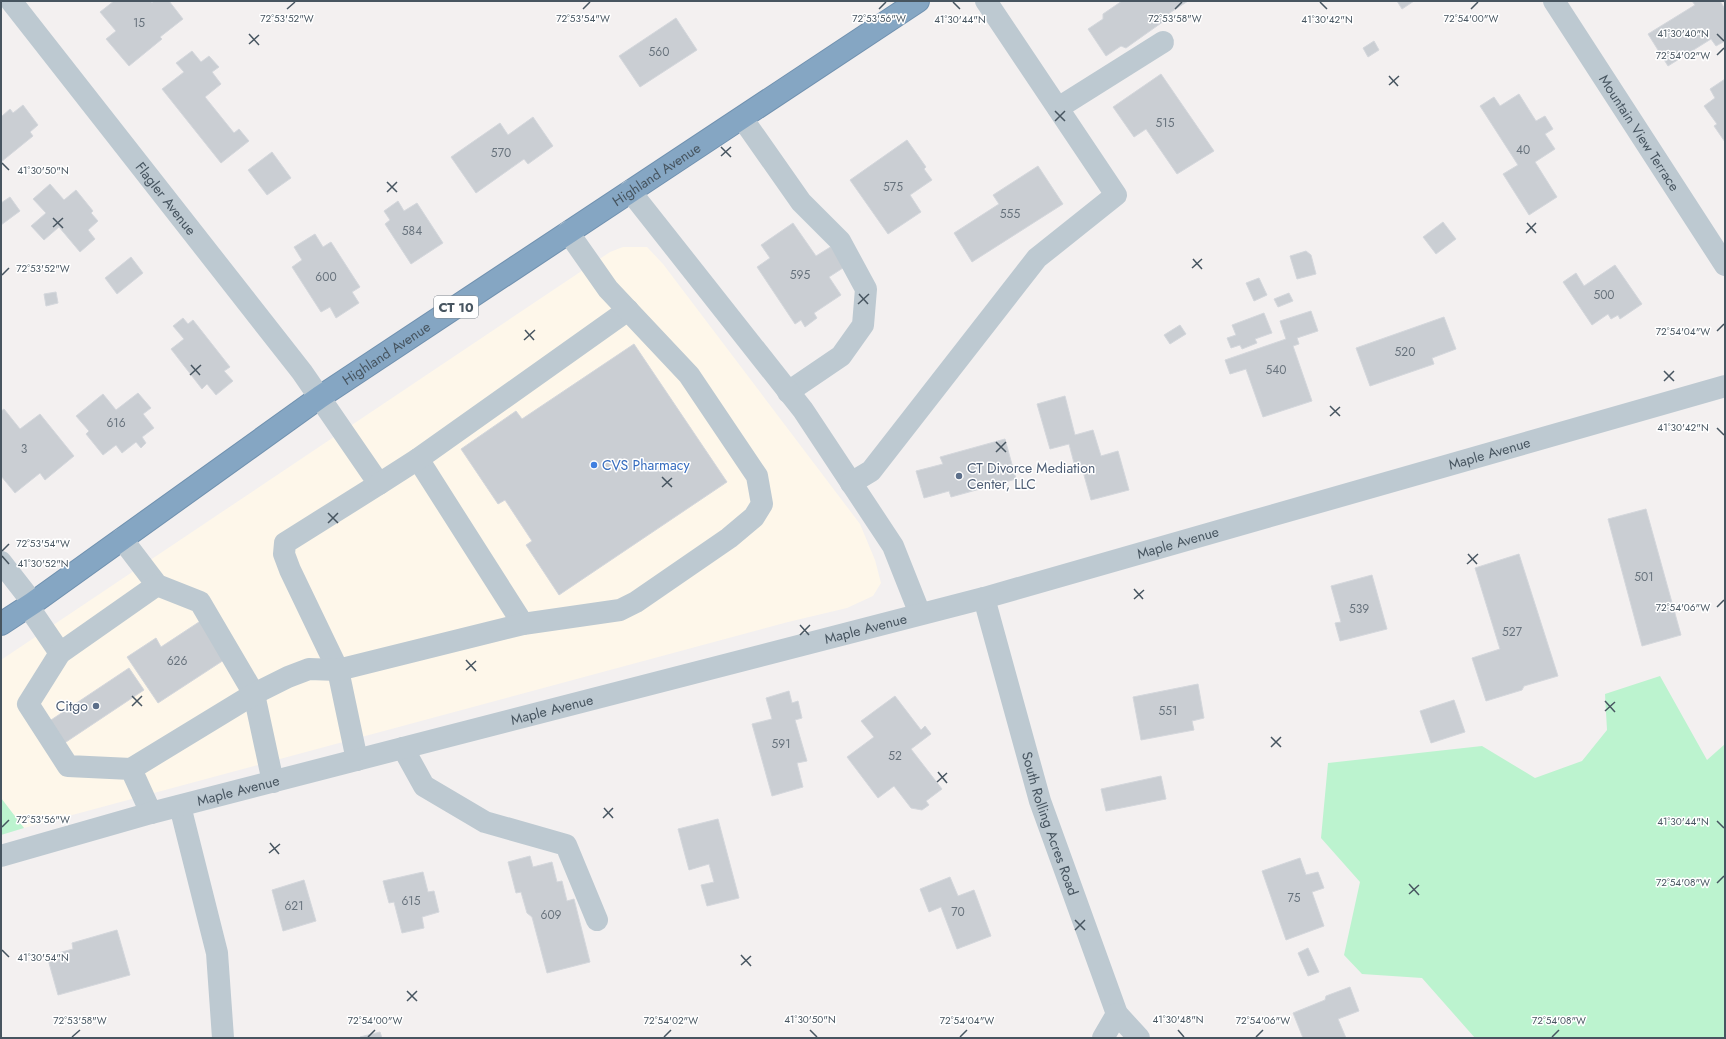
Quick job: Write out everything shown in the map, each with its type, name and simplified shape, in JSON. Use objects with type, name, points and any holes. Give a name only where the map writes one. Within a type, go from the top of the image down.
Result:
[{"type":"highway","name":"Highland Avenue","points":[[1,624],[30,605],[320,397],[918,1]]},
{"type":"street","name":"Flagler Avenue","points":[[11,1],[320,397],[379,484]]},
{"type":"street","points":[[851,483],[870,471],[1036,258],[1116,195],[986,1]]},
{"type":"street","name":"Mountain View Terrace","points":[[1554,1],[1725,265]]},
{"type":"street","points":[[1058,108],[1163,42]]},
{"type":"street","points":[[742,118],[801,202],[840,241],[866,289],[863,325],[840,356],[788,392]]},
{"type":"street","points":[[630,191],[803,410],[893,546],[920,614]]},
{"type":"street","points":[[157,585],[60,653],[28,704],[68,766],[131,769],[254,694],[288,677],[309,669],[338,670],[523,624],[620,610],[636,602],[730,538],[754,517],[762,504],[757,476],[689,376],[608,289],[568,232]]},
{"type":"street","points":[[357,760],[338,670],[290,570],[284,554],[285,543],[418,459],[628,310]]},
{"type":"street","name":"Maple Avenue","points":[[1,856],[152,813],[984,598],[1725,386]]},
{"type":"street","points":[[418,459],[523,624]]},
{"type":"street","points":[[122,539],[157,585],[200,602],[254,694],[273,782]]},
{"type":"street","points":[[1,562],[60,653]]},
{"type":"street","name":"South Rolling Acres Road","points":[[984,598],[1040,801],[1117,1014],[1139,1038]]},
{"type":"street","points":[[403,748],[424,786],[485,822],[566,845],[597,920]]},
{"type":"street","points":[[131,769],[152,813]]},
{"type":"street","points":[[180,806],[217,953],[223,1038]]},
{"type":"street","points":[[1103,1038],[1117,1014]]},
{"type":"shaded area","points":[[623,247],[647,247],[663,264],[860,524],[875,560],[881,583],[873,596],[847,608],[788,622],[24,828],[1,798],[1,660],[610,252]]},
{"type":"green space","points":[[1660,676],[1707,760],[1725,744],[1725,1038],[1475,1038],[1422,978],[1362,974],[1344,955],[1360,882],[1321,838],[1328,763],[1482,746],[1535,778],[1582,761],[1607,730],[1605,694]]},
{"type":"green space","points":[[1,798],[24,828],[1,835]]},
{"type":"building","points":[[114,1],[150,1],[152,3],[154,1],[169,1],[183,19],[160,37],[162,39],[129,66],[106,39],[116,31],[100,12]]},
{"type":"building","points":[[1122,1],[1188,1],[1162,18],[1164,21],[1126,48],[1121,46],[1106,56],[1088,29],[1103,19],[1103,14]]},
{"type":"building","points":[[1397,1],[1414,1],[1402,9]]},
{"type":"building","points":[[1692,1],[1720,1],[1725,9],[1725,41],[1716,46],[1711,39],[1668,66],[1648,34],[1695,5]]},
{"type":"building","points":[[676,18],[697,50],[640,87],[619,56]]},
{"type":"building","points":[[1374,41],[1379,50],[1368,57],[1363,48]]},
{"type":"building","points":[[192,51],[201,62],[209,56],[219,67],[212,72],[221,84],[205,97],[234,133],[239,129],[249,141],[221,163],[162,89],[184,72],[176,63]]},
{"type":"building","points":[[1161,74],[1214,151],[1177,174],[1146,129],[1134,137],[1113,107]]},
{"type":"building","points":[[1725,79],[1725,142],[1714,126],[1717,124],[1704,106],[1715,98],[1710,89]]},
{"type":"building","points":[[1519,94],[1536,121],[1545,116],[1553,129],[1545,134],[1555,149],[1535,162],[1557,197],[1529,215],[1503,174],[1518,165],[1480,106],[1494,97],[1500,106]]},
{"type":"building","points":[[23,105],[38,125],[30,132],[33,136],[1,162],[1,117],[10,109],[13,113]]},
{"type":"building","points":[[533,117],[553,146],[528,164],[524,159],[476,193],[451,157],[500,123],[508,135]]},
{"type":"building","points":[[907,140],[926,167],[924,169],[932,180],[910,195],[921,212],[888,234],[850,180]]},
{"type":"building","points":[[272,152],[291,178],[267,195],[248,170]]},
{"type":"building","points":[[1038,166],[1063,204],[972,262],[954,233],[999,204],[993,195]]},
{"type":"building","points":[[50,184],[64,200],[76,190],[93,211],[91,213],[98,221],[88,230],[95,239],[80,252],[59,227],[44,240],[31,226],[46,213],[33,199]]},
{"type":"building","points":[[10,197],[20,211],[1,225],[1,203]]},
{"type":"building","points":[[398,201],[404,211],[417,203],[443,243],[411,264],[385,224],[390,220],[384,211]]},
{"type":"building","points":[[1443,222],[1456,239],[1436,254],[1423,237]]},
{"type":"building","points":[[793,223],[816,256],[832,246],[846,266],[829,277],[841,295],[814,313],[817,318],[805,327],[801,320],[795,324],[757,267],[770,258],[761,245]]},
{"type":"building","points":[[315,234],[323,247],[331,242],[360,287],[352,292],[359,303],[336,318],[330,307],[321,312],[292,267],[302,260],[294,247]]},
{"type":"building","points":[[1306,251],[1311,255],[1316,274],[1297,279],[1290,256]]},
{"type":"building","points":[[131,257],[143,273],[117,294],[105,278]]},
{"type":"building","points":[[1615,265],[1642,304],[1620,319],[1618,315],[1611,319],[1608,314],[1592,325],[1563,282],[1576,273],[1584,286]]},
{"type":"building","points":[[1259,278],[1267,295],[1254,301],[1246,283]]},
{"type":"building","points":[[56,292],[58,303],[46,306],[44,294]]},
{"type":"building","points":[[1289,293],[1293,301],[1278,307],[1274,299]]},
{"type":"building","points":[[1311,311],[1318,331],[1297,338],[1299,344],[1293,346],[1312,401],[1263,417],[1246,369],[1230,374],[1225,360],[1286,339],[1280,321]]},
{"type":"building","points":[[1264,313],[1272,333],[1255,339],[1257,343],[1242,349],[1240,345],[1231,348],[1227,338],[1236,335],[1232,325]]},
{"type":"building","points":[[1444,317],[1456,349],[1432,358],[1434,364],[1370,386],[1356,348]]},
{"type":"building","points":[[183,318],[188,324],[193,320],[230,367],[224,371],[233,381],[216,395],[207,384],[202,389],[171,349],[184,339],[173,326]]},
{"type":"building","points":[[1180,325],[1186,334],[1170,344],[1164,335]]},
{"type":"building","name":"CVS Pharmacy","points":[[634,344],[727,482],[559,595],[526,545],[532,541],[505,500],[498,504],[461,449],[516,411],[522,419]]},
{"type":"building","points":[[138,393],[151,408],[143,414],[154,428],[142,437],[146,443],[141,448],[136,442],[122,453],[116,445],[103,455],[86,434],[89,431],[76,416],[103,394],[116,410]]},
{"type":"building","points":[[1065,396],[1075,435],[1093,430],[1101,456],[1118,451],[1129,490],[1091,500],[1080,461],[1074,463],[1069,444],[1050,449],[1037,404]]},
{"type":"building","points":[[4,409],[20,429],[40,414],[74,456],[45,480],[40,473],[15,493],[1,476],[1,411]]},
{"type":"building","points":[[1005,439],[1016,479],[951,497],[949,491],[924,498],[916,471],[943,464],[940,457]]},
{"type":"building","points":[[1646,509],[1681,635],[1642,646],[1608,519]]},
{"type":"building","points":[[1519,554],[1558,676],[1524,686],[1522,690],[1486,701],[1472,658],[1500,649],[1475,568]]},
{"type":"building","points":[[1372,575],[1387,629],[1340,641],[1335,623],[1341,622],[1331,586]]},
{"type":"building","points":[[202,620],[227,658],[158,703],[127,657],[156,638],[161,647]]},
{"type":"building","points":[[129,668],[144,690],[60,746],[45,724]]},
{"type":"building","points":[[1198,684],[1204,718],[1192,721],[1194,730],[1141,740],[1133,697]]},
{"type":"building","points":[[789,691],[792,703],[798,701],[802,718],[795,720],[807,761],[797,763],[803,787],[772,796],[752,724],[772,719],[766,698]]},
{"type":"building","points":[[895,696],[921,730],[925,726],[931,734],[911,749],[942,789],[926,801],[929,805],[922,810],[911,808],[894,786],[878,798],[847,757],[874,737],[861,721]]},
{"type":"building","points":[[1454,700],[1465,732],[1431,743],[1420,711]]},
{"type":"building","points":[[1161,776],[1166,799],[1106,811],[1101,789]]},
{"type":"building","points":[[718,819],[739,898],[707,906],[701,885],[714,882],[709,864],[689,870],[678,829]]},
{"type":"building","points":[[530,856],[533,867],[552,862],[557,882],[562,881],[567,901],[574,899],[590,962],[547,973],[532,917],[527,913],[521,892],[516,893],[508,862]]},
{"type":"building","points":[[1300,858],[1306,875],[1318,872],[1324,888],[1312,892],[1324,926],[1286,940],[1262,871]]},
{"type":"building","points":[[423,872],[428,892],[434,891],[439,912],[422,917],[424,928],[402,933],[394,902],[389,903],[383,881]]},
{"type":"building","points":[[950,877],[958,896],[974,890],[991,936],[957,949],[941,907],[929,912],[920,889]]},
{"type":"building","points":[[304,880],[316,921],[283,931],[272,890]]},
{"type":"building","points":[[117,930],[130,975],[58,995],[47,956],[73,949],[72,943]]},
{"type":"building","points":[[1308,948],[1319,972],[1308,976],[1298,953]]},
{"type":"building","points":[[1350,987],[1359,1011],[1338,1019],[1346,1038],[1303,1038],[1293,1013],[1325,1000],[1326,996]]},
{"type":"building","points":[[380,1032],[382,1038],[360,1038],[360,1037]]},
{"type":"place","name":"CVS Pharmacy","points":[[594,465]]},
{"type":"place","name":"CT Divorce Mediation Center, LLC","points":[[959,476]]},
{"type":"place","name":"Citgo","points":[[96,706]]}]
